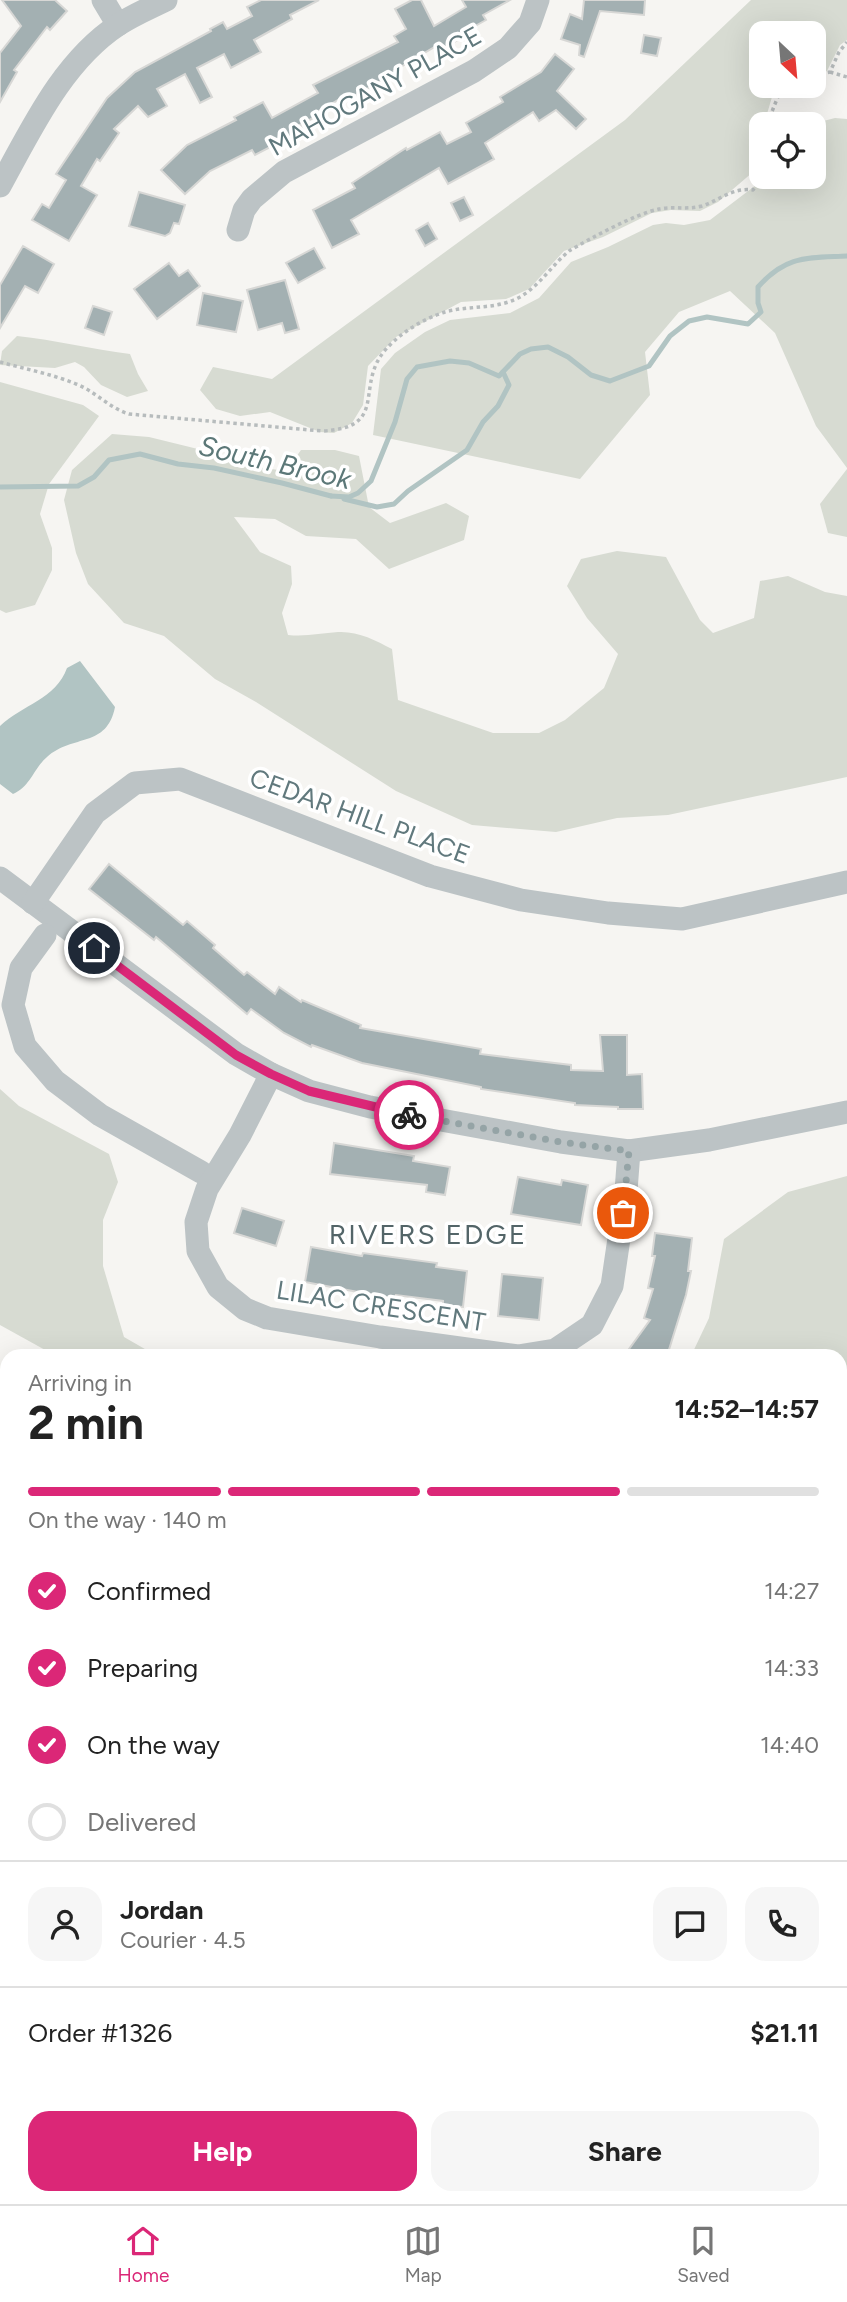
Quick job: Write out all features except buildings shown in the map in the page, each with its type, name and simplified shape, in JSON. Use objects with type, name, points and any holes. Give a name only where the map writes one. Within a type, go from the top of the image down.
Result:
[{"type":"street","points":[[103,0],[118,24]]},
{"type":"street","points":[[0,186],[41,113],[72,68],[94,44],[118,24],[166,0]]},
{"type":"street","name":"MAHOGANY PLACE","points":[[238,230],[244,210],[252,199],[284,172],[474,71],[508,48],[530,23],[538,0]]},
{"type":"street","name":"CEDAR HILL PLACE","points":[[33,902],[95,813],[135,783],[180,779],[430,876],[521,900],[608,913],[682,919],[847,882]]},
{"type":"street","points":[[0,878],[236,1055],[309,1091],[370,1107],[548,1140],[629,1151],[709,1140],[847,1112]]},
{"type":"street","points":[[45,935],[21,968],[13,1005],[25,1046],[55,1081],[100,1115],[201,1172]]},
{"type":"street","name":"LILAC CRESCENT","points":[[271,1074],[240,1135],[207,1189],[196,1222],[198,1251],[218,1287],[244,1309],[267,1318],[468,1349]]},
{"type":"street","name":"LILAC CRESCENT","points":[[556,1349],[592,1325],[612,1286],[629,1151]]},
{"type":"path","points":[[830,72],[847,42]]},
{"type":"path","points":[[826,73],[847,78]]},
{"type":"path","points":[[0,362],[74,383],[89,389],[113,407],[130,414],[322,431],[341,430],[358,421],[364,412],[369,402],[374,369],[388,347],[401,336],[446,312],[494,307],[521,297],[533,289],[569,251],[648,211],[663,208],[686,210],[705,205],[738,189],[754,189]]},
{"type":"shaded area","points":[[751,0],[847,0],[847,40],[840,45],[826,72],[826,21],[749,21],[749,98],[772,98],[768,112],[749,112],[749,175],[718,202],[700,211],[671,210],[652,213],[603,237],[564,251],[529,289],[506,299],[461,302],[396,337],[368,366],[363,405],[352,423],[334,433],[320,432],[270,412],[240,416],[216,409],[200,390],[213,367],[272,379],[625,120]]},
{"type":"shaded area","points":[[847,119],[847,468],[816,426],[775,333],[730,291],[679,312],[645,352],[650,395],[580,479],[373,435],[381,369],[395,353],[425,332],[450,320],[510,313],[539,298],[571,262],[653,225],[684,225],[710,220],[751,189],[826,189],[826,120]]},
{"type":"shaded area","points":[[17,336],[130,354],[148,391],[127,397],[101,385],[84,367],[75,362],[55,368],[0,365],[2,351]]},
{"type":"shaded area","points":[[0,382],[83,405],[99,416],[49,484],[40,514],[52,548],[52,570],[35,605],[6,613],[0,610]]},
{"type":"shaded area","points":[[112,434],[149,437],[206,451],[251,466],[286,471],[301,450],[335,450],[359,456],[369,507],[390,523],[446,503],[469,516],[464,540],[389,569],[356,539],[306,536],[275,519],[234,517],[260,552],[291,566],[292,584],[282,613],[288,635],[345,632],[379,642],[392,649],[398,700],[493,733],[539,733],[565,720],[604,688],[618,654],[587,618],[567,586],[581,559],[617,551],[666,557],[700,620],[713,633],[754,618],[760,581],[788,576],[825,592],[847,596],[847,777],[668,815],[617,818],[556,832],[472,825],[396,791],[215,679],[164,636],[124,623],[88,584],[76,553],[64,500],[72,470]]},
{"type":"shaded area","points":[[847,469],[847,537],[828,533],[820,504]]},
{"type":"shaded area","points":[[80,661],[115,707],[111,720],[97,735],[67,745],[47,757],[24,787],[13,794],[0,784],[0,726],[47,694],[62,679],[67,668]]},
{"type":"shaded area","points":[[0,1089],[19,1106],[109,1154],[118,1182],[103,1220],[103,1266],[124,1337],[145,1349],[43,1349],[0,1325]]},
{"type":"shaded area","points":[[847,1176],[847,1349],[694,1349],[709,1318],[724,1239],[788,1192]]},
{"type":"waterway","points":[[331,496],[349,497],[371,481],[395,422],[407,379],[417,367],[450,361],[469,363],[499,376],[520,354],[531,349],[548,347],[568,357],[591,375],[610,381],[649,366],[670,336],[689,321],[707,317],[748,324],[761,312],[758,287],[778,269],[798,260],[847,256]]},
{"type":"waterway","name":"South Brook","points":[[344,499],[377,507],[394,504],[408,491],[467,450],[483,422],[498,406],[509,385],[503,372]]},
{"type":"waterway","name":"South Brook","points":[[0,487],[78,486],[94,477],[109,460],[140,454],[178,464],[214,468],[331,496]]},
{"type":"way so far","points":[[409,1115],[629,1151],[623,1213]]},
{"type":"district","name":"RIVERS EDGE","points":[[428,1234]]},
{"type":"route","points":[[94,948],[236,1055],[271,1074],[309,1091],[409,1115]]}]
